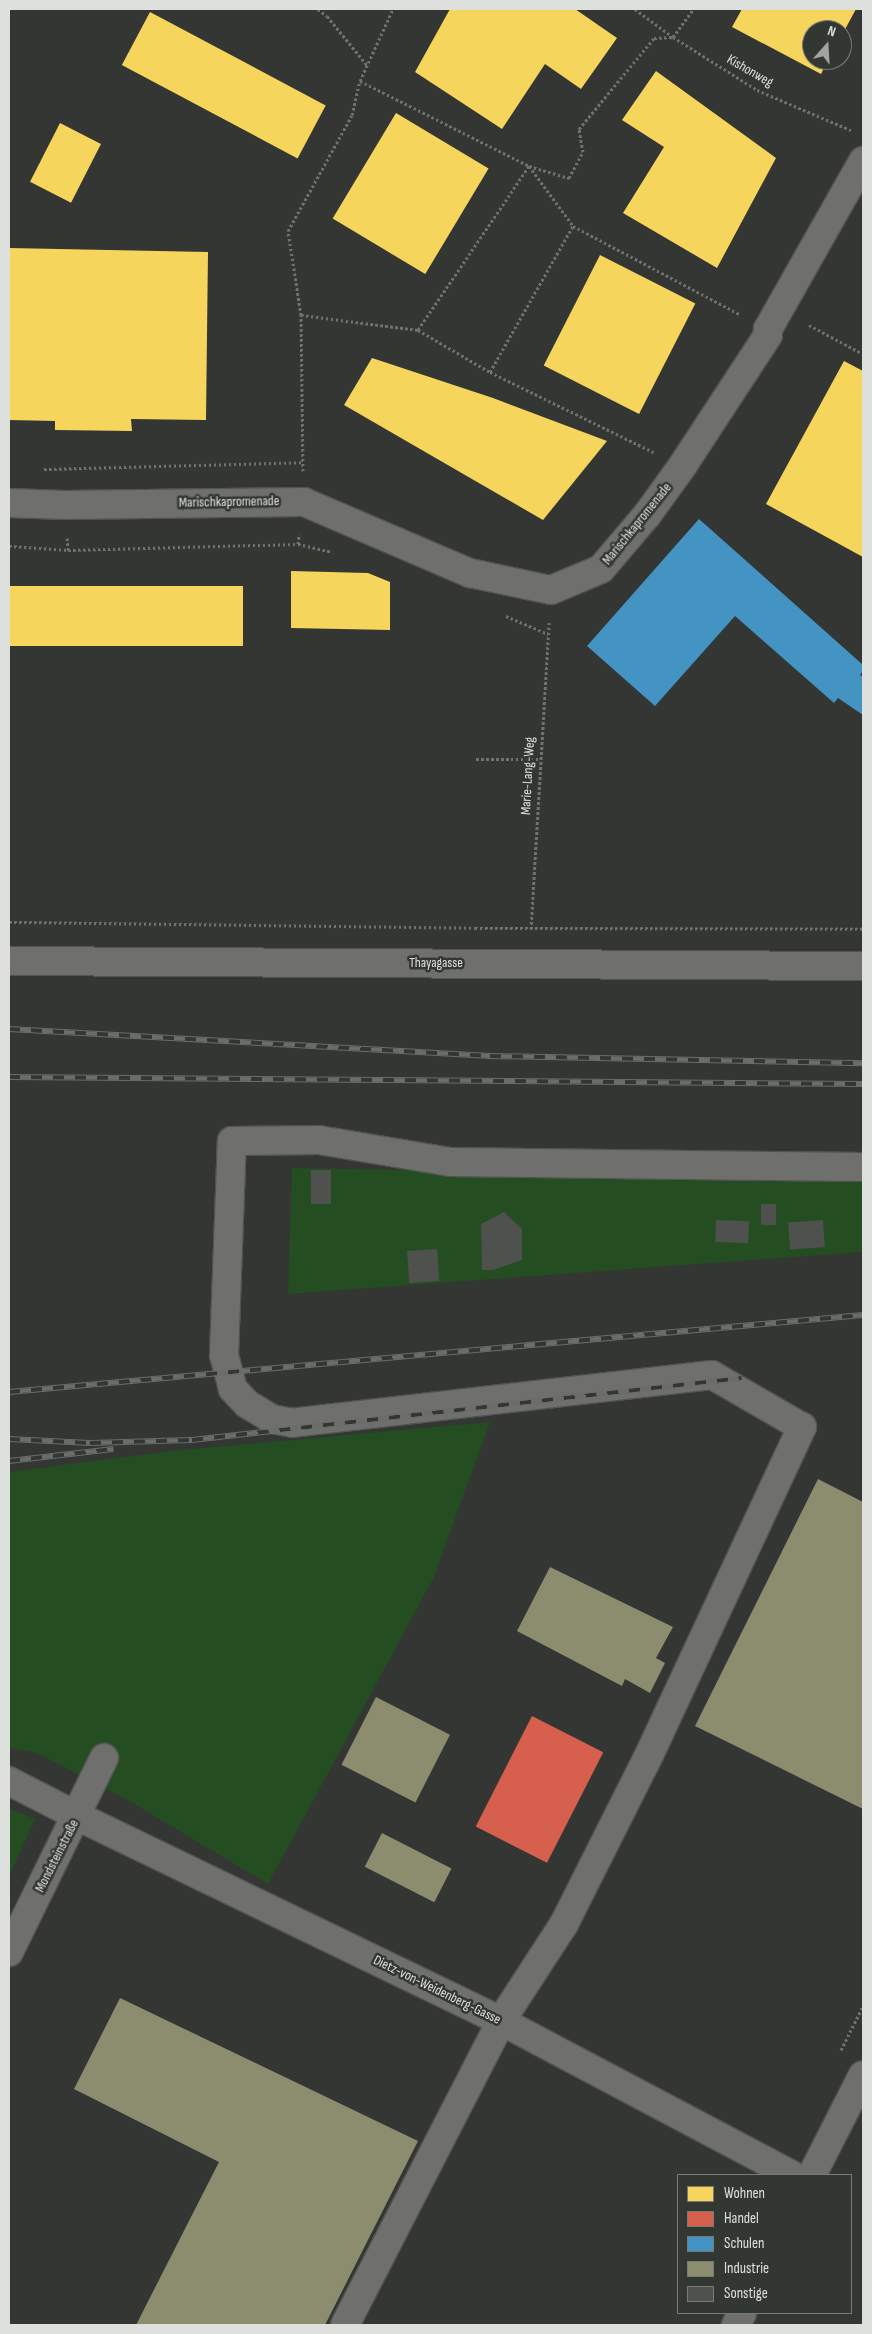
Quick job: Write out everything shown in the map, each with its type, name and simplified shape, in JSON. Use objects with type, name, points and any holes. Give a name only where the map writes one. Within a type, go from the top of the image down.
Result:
[{"type":"street","name":"Marischkapromenade","points":[[9,503],[65,505],[304,502],[470,573],[551,590],[601,569],[647,516],[683,465],[768,335],[774,320],[863,160]]},
{"type":"street","name":"Thayagasse","points":[[9,960],[863,966]]},
{"type":"street","points":[[345,2325],[501,2021],[564,1924],[650,1753],[802,1427],[712,1375],[293,1423],[272,1419],[247,1404],[233,1389],[224,1355],[232,1141],[318,1140],[450,1162],[863,1166]]},
{"type":"street","name":"Mondsteinstraße","points":[[9,1952],[104,1758]]},
{"type":"street","name":"Dietz-von-Weidenberg-Gasse","points":[[9,1780],[77,1816],[501,2021],[790,2174]]},
{"type":"street","points":[[813,2174],[863,2074]]},
{"type":"path","points":[[318,9],[327,16],[367,65]]},
{"type":"path","points":[[304,502],[301,315],[288,231],[352,115],[360,81],[393,9]]},
{"type":"path","name":"Kishonweg","points":[[635,9],[673,37],[757,90],[854,132]]},
{"type":"path","points":[[360,81],[528,166],[569,178],[583,152],[579,129],[654,38],[673,37],[693,9]]},
{"type":"path","points":[[528,166],[573,226],[774,320],[863,354]]},
{"type":"path","points":[[418,330],[528,166]]},
{"type":"path","points":[[490,372],[573,226]]},
{"type":"path","points":[[301,315],[418,330],[490,372],[594,425],[683,465]]},
{"type":"path","points":[[36,469],[303,462]]},
{"type":"path","points":[[9,546],[68,550],[298,544],[336,553]]},
{"type":"path","name":"Marie-Lang-Weg","points":[[530,963],[530,927],[551,590]]},
{"type":"path","points":[[502,614],[548,634]]},
{"type":"path","points":[[476,759],[540,759]]},
{"type":"path","points":[[9,922],[475,928],[863,929]]},
{"type":"green space","points":[[292,1168],[863,1178],[863,1252],[288,1294]]},
{"type":"green space","points":[[490,1422],[434,1577],[268,1884],[126,1799],[37,1753],[9,1748],[9,1472],[170,1451]]},
{"type":"green space","points":[[9,1808],[35,1819],[9,1877]]},
{"type":"building: Wohnen","points":[[450,9],[575,9],[617,38],[581,89],[545,64],[502,129],[415,72]]},
{"type":"building: Wohnen","points":[[742,9],[856,9],[850,20],[802,20],[802,64],[732,27]]},
{"type":"building: Wohnen","points":[[150,12],[326,105],[298,158],[122,65]]},
{"type":"building: Wohnen","points":[[813,70],[823,70],[821,74]]},
{"type":"building: Wohnen","points":[[656,71],[776,158],[717,268],[623,213],[664,147],[622,120]]},
{"type":"building: Wohnen","points":[[396,113],[489,169],[425,274],[333,218]]},
{"type":"building: Wohnen","points":[[60,123],[101,144],[71,203],[30,182]]},
{"type":"building: Wohnen","points":[[9,248],[208,252],[206,420],[131,419],[132,431],[55,430],[55,421],[9,420]]},
{"type":"building: Wohnen","points":[[600,255],[695,304],[639,414],[544,365]]},
{"type":"building: Wohnen","points":[[372,358],[493,398],[607,441],[543,520],[344,405]]},
{"type":"building: Wohnen","points":[[844,361],[863,371],[863,557],[766,504]]},
{"type":"building: Wohnen","points":[[291,571],[368,573],[390,582],[390,630],[291,628]]},
{"type":"building: Wohnen","points":[[9,586],[243,586],[243,646],[9,646]]},
{"type":"building: Handel","points":[[532,1716],[603,1752],[547,1863],[476,1826]]},
{"type":"building: Schulen","points":[[699,519],[863,665],[863,671],[860,675],[863,677],[863,715],[838,698],[834,703],[735,616],[655,706],[587,646]]},
{"type":"building: Industrie","points":[[818,1479],[863,1502],[863,1809],[695,1726]]},
{"type":"building: Industrie","points":[[550,1567],[673,1627],[656,1658],[665,1663],[650,1693],[625,1679],[622,1686],[517,1631]]},
{"type":"building: Industrie","points":[[376,1697],[450,1735],[415,1802],[341,1765]]},
{"type":"building: Industrie","points":[[382,1833],[451,1868],[434,1902],[365,1867]]},
{"type":"building: Industrie","points":[[120,1998],[418,2141],[325,2325],[136,2325],[219,2162],[74,2089]]},
{"type":"building: Sonstige","points":[[311,1170],[331,1170],[331,1204],[311,1204]]},
{"type":"building: Sonstige","points":[[761,1204],[776,1204],[776,1225],[761,1225]]},
{"type":"building: Sonstige","points":[[504,1212],[522,1229],[522,1260],[493,1270],[482,1270],[481,1224]]},
{"type":"building: Sonstige","points":[[716,1220],[749,1221],[748,1243],[715,1242]]},
{"type":"building: Sonstige","points":[[823,1220],[825,1247],[790,1249],[788,1222]]},
{"type":"building: Sonstige","points":[[437,1249],[439,1281],[409,1283],[407,1251]]},
{"type":"railway","points":[[9,1029],[490,1056],[863,1063]]},
{"type":"railway","points":[[9,1077],[863,1084]]},
{"type":"railway","points":[[9,1392],[863,1315]]},
{"type":"railway","points":[[9,1439],[90,1443],[192,1440],[742,1378]]},
{"type":"railway","points":[[9,1461],[113,1449]]}]
